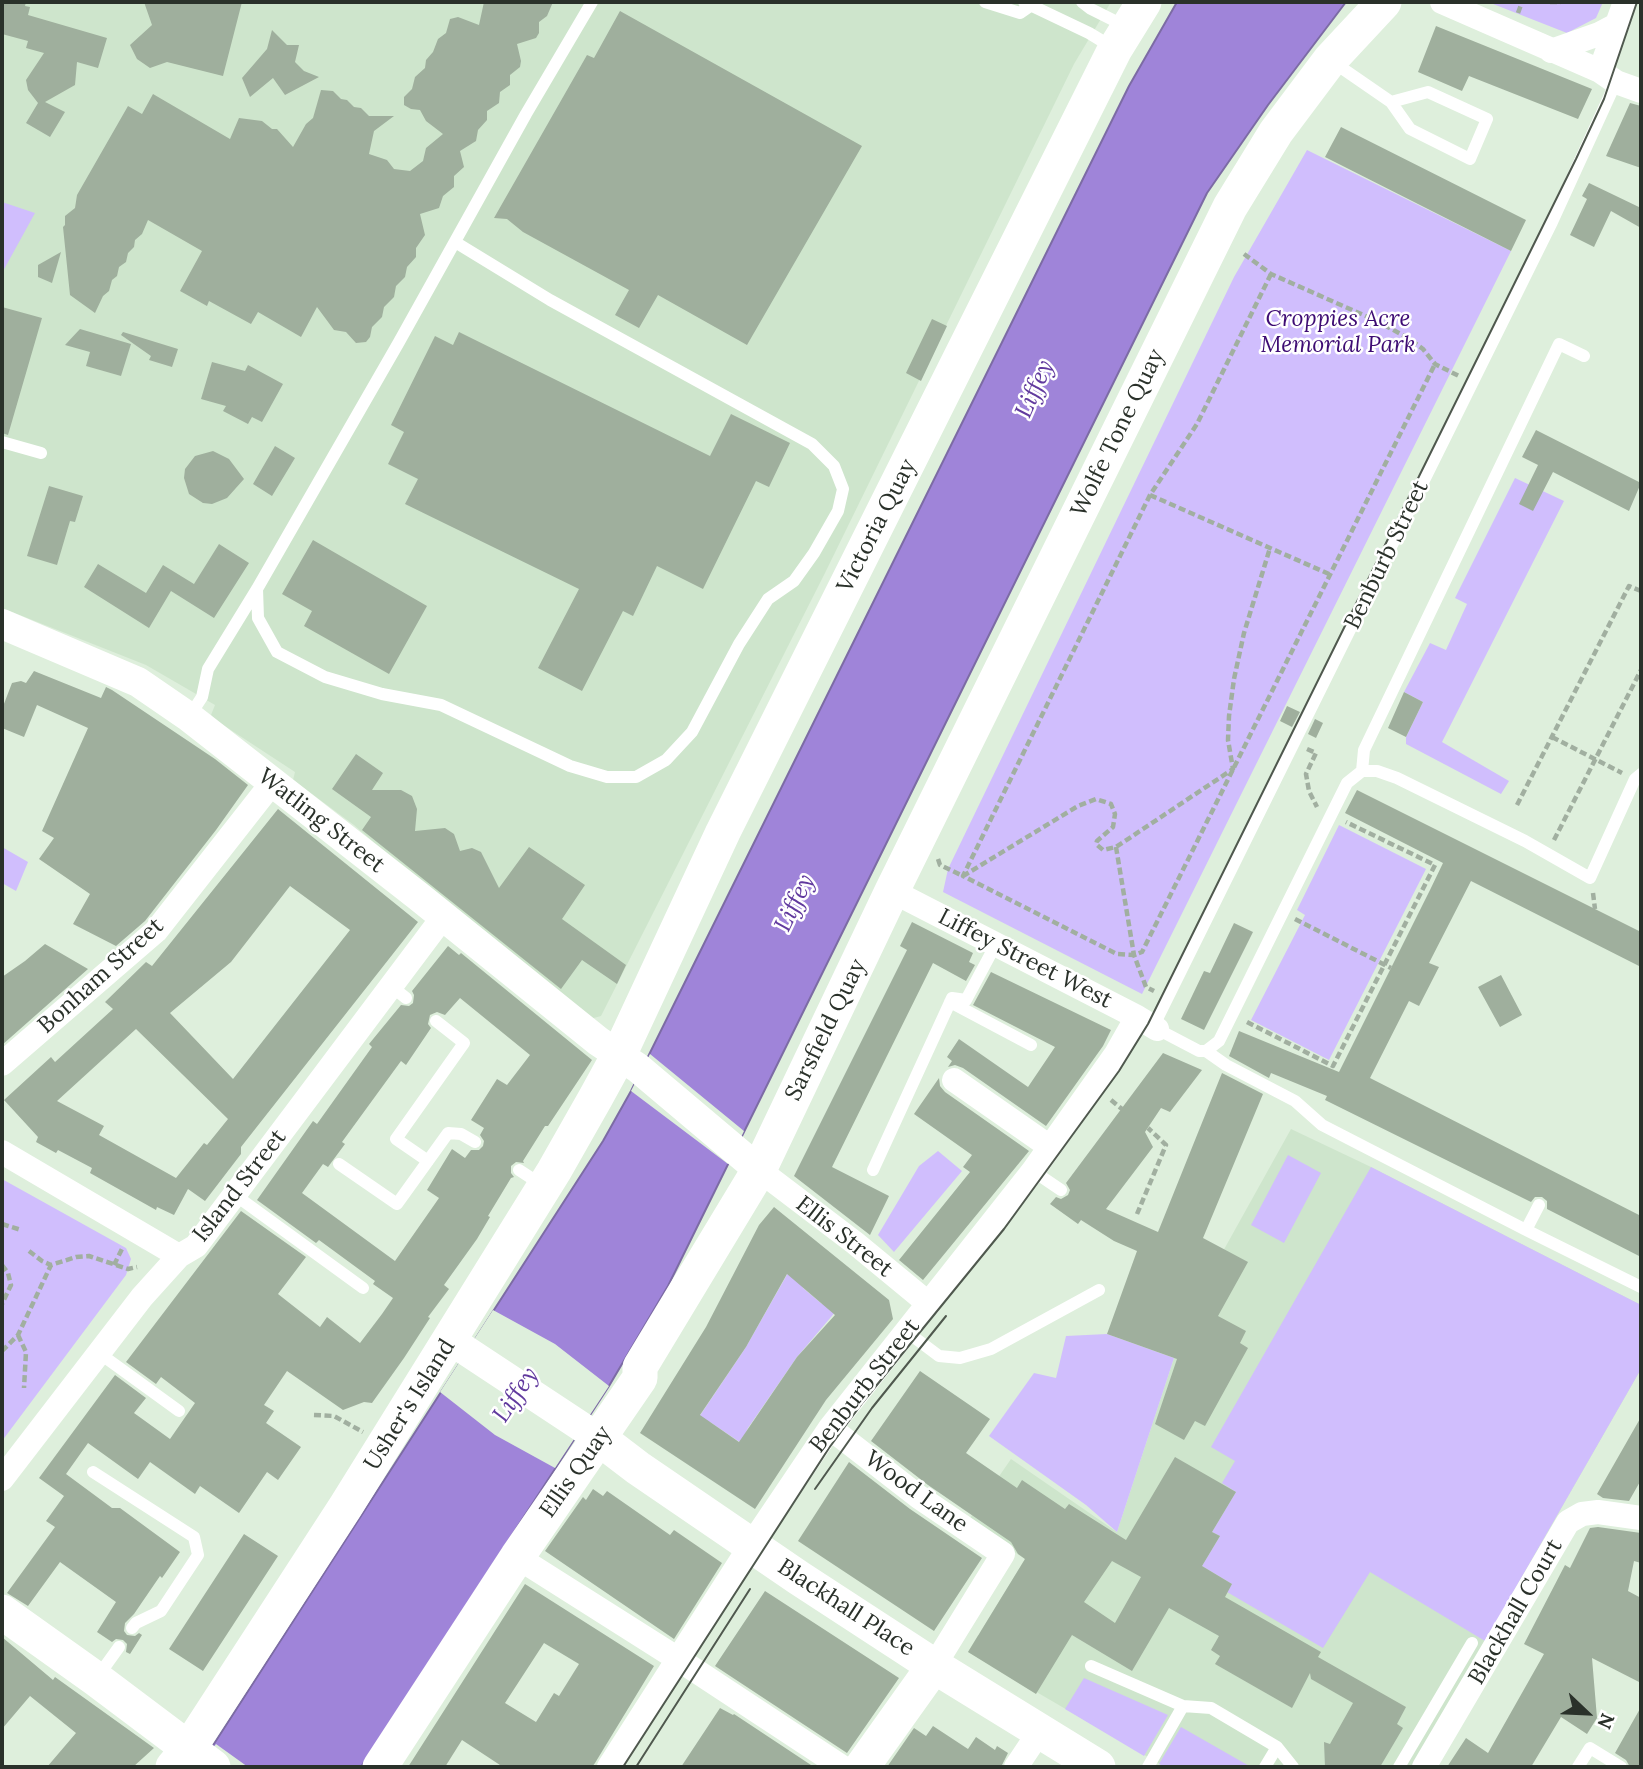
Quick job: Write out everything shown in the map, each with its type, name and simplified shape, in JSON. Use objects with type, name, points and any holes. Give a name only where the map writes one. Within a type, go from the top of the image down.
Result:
[{"type":"main road","name":"Wolfe Tone Quay","points":[[892,891],[1230,207],[1276,132],[1330,60],[1384,2]]},
{"type":"main road","name":"Victoria Quay","points":[[628,1061],[723,832],[1129,26]]},
{"type":"main road","name":"Sarsfield Quay","points":[[749,1161],[892,891]]},
{"type":"main road","name":"Usher's Island","points":[[194,1760],[384,1446],[458,1346],[532,1178],[628,1061]]},
{"type":"main road","name":"Ellis Quay","points":[[380,1767],[517,1557],[591,1433],[640,1378],[640,1367],[749,1161]]},
{"type":"main road","name":"Blackhall Place","points":[[591,1433],[751,1545],[934,1666],[1098,1767]]},
{"type":"main road","points":[[2,1612],[96,1679],[194,1760]]},
{"type":"main road","points":[[862,1767],[934,1666]]},
{"type":"street","points":[[1442,2],[1641,91]]},
{"type":"street","points":[[1551,51],[1598,34],[1622,13]]},
{"type":"street","points":[[1608,77],[1622,13]]},
{"type":"street","name":"Watling Street","points":[[2,624],[138,682],[189,718],[628,1061],[749,1161]]},
{"type":"street","name":"Bonham Street","points":[[2,1064],[84,984],[156,931],[272,783]]},
{"type":"street","name":"Liffey Street West","points":[[892,891],[1149,1024]]},
{"type":"street","name":"Island Street","points":[[2,1479],[142,1297],[179,1256],[196,1246],[399,992],[443,917]]},
{"type":"street","name":"Benburb Street","points":[[609,1767],[687,1665],[751,1545],[830,1428],[1034,1171],[1116,1054],[1149,1024]]},
{"type":"street","points":[[954,1080],[1050,1147]]},
{"type":"street","points":[[2,1152],[179,1256]]},
{"type":"street","name":"Ellis Street","points":[[749,1161],[929,1304]]},
{"type":"street","points":[[458,1346],[591,1433]]},
{"type":"street","name":"Wood Lane","points":[[830,1428],[919,1497],[1003,1554],[934,1666]]},
{"type":"street","name":"Blackhall Court","points":[[1424,1767],[1568,1522],[1583,1514],[1598,1512],[1641,1518]]},
{"type":"street","points":[[517,1557],[842,1767]]},
{"type":"street","points":[[1016,1767],[1040,1731]]},
{"type":"lane","points":[[189,718],[202,697],[208,669],[257,589],[526,114],[593,2]]},
{"type":"lane","points":[[985,2],[1020,13],[1027,4],[1089,33],[1129,26]]},
{"type":"lane","points":[[1082,2],[1091,9],[1129,26]]},
{"type":"lane","points":[[1330,60],[1391,102],[1410,129],[1470,159],[1487,119],[1428,92],[1391,102]]},
{"type":"lane","name":"Benburb Street","points":[[1149,1024],[1552,222],[1608,77]]},
{"type":"lane","points":[[257,589],[258,618],[277,652],[325,677],[382,694],[441,705],[570,766],[607,776],[636,777],[666,760],[692,732],[739,644],[768,599],[794,581],[838,511],[843,489],[834,466],[812,444],[550,300],[455,242]]},
{"type":"lane","points":[[1362,771],[1364,750],[1559,344],[1584,356]]},
{"type":"lane","points":[[2,442],[41,453]]},
{"type":"lane","points":[[1206,1051],[1219,1041],[1224,1033],[1347,783],[1362,771],[1377,771],[1397,778],[1547,853],[1590,878],[1638,777]]},
{"type":"lane","points":[[873,1170],[952,998],[966,1000],[996,944]]},
{"type":"lane","points":[[950,1002],[1031,1045]]},
{"type":"lane","points":[[428,1161],[396,1139],[464,1044],[436,1021]]},
{"type":"lane","points":[[1149,1024],[1199,1051],[1206,1051],[1226,1065],[1296,1101],[1322,1125],[1641,1287]]},
{"type":"lane","points":[[339,1164],[397,1204],[449,1133],[461,1134],[475,1142]]},
{"type":"lane","points":[[1034,1171],[1061,1190]]},
{"type":"lane","points":[[236,1195],[363,1288]]},
{"type":"lane","points":[[1526,1230],[1539,1205]]},
{"type":"lane","points":[[906,1332],[939,1356],[960,1358],[991,1349],[1099,1290]]},
{"type":"lane","points":[[99,1353],[178,1411]]},
{"type":"lane","points":[[93,1472],[194,1537],[198,1555],[161,1611],[136,1623],[132,1628]]},
{"type":"lane","points":[[1399,1767],[1472,1643]]},
{"type":"lane","points":[[96,1679],[119,1647]]},
{"type":"lane","points":[[1091,1666],[1183,1706],[1211,1708],[1277,1746],[1293,1767]]},
{"type":"lane","points":[[1147,1767],[1183,1706]]},
{"type":"lane","points":[[1265,1767],[1277,1746]]},
{"type":"lane","points":[[1578,1767],[1590,1748],[1621,1767]]},
{"type":"path","points":[[1550,2],[1561,2]]},
{"type":"path","points":[[1244,254],[1271,274],[1377,321],[1408,338],[1423,349],[1434,364],[1459,376]]},
{"type":"path","points":[[963,876],[1150,495],[1197,424],[1271,274]]},
{"type":"path","points":[[940,865],[1117,954],[1134,955],[1142,952],[1434,364]]},
{"type":"path","points":[[1150,495],[1329,574]]},
{"type":"path","points":[[1233,769],[1228,740],[1228,716],[1234,680],[1260,574],[1270,548]]},
{"type":"path","points":[[1517,805],[1629,586],[1641,591]]},
{"type":"path","points":[[1547,853],[1641,670]]},
{"type":"path","points":[[1552,737],[1638,777]]},
{"type":"path","points":[[1252,1012],[1247,1023],[1333,1066],[1435,865],[1319,808],[1309,791],[1306,774],[1316,754],[1306,748]]},
{"type":"path","points":[[963,876],[1078,806],[1096,799],[1111,804],[1115,814],[1113,827],[1096,844],[1103,850],[1115,847],[1233,769]]},
{"type":"path","points":[[1313,820],[1319,808]]},
{"type":"path","points":[[1115,847],[1134,955],[1146,987],[1153,991]]},
{"type":"path","points":[[1286,908],[1298,920],[1391,968]]},
{"type":"path","points":[[1292,932],[1298,920]]},
{"type":"path","points":[[1137,1214],[1166,1145],[1148,1128]]},
{"type":"path","points":[[2,1224],[21,1230]]},
{"type":"path","points":[[114,1265],[124,1245]]},
{"type":"path","points":[[29,1251],[42,1262],[51,1265],[89,1256],[128,1269],[137,1267]]},
{"type":"path","points":[[2,1265],[8,1273],[10,1285],[2,1304]]},
{"type":"path","points":[[2,1352],[19,1335],[51,1265]]},
{"type":"path","points":[[19,1335],[26,1352],[24,1388]]},
{"type":"path","points":[[314,1415],[334,1416],[384,1446]]},
{"type":"shaded area","points":[[2,2],[1111,2],[1074,64],[824,575],[601,1016],[590,1019],[445,905],[354,825],[293,780],[295,772],[214,719],[211,715],[215,705],[146,665],[2,608]]},
{"type":"shaded area","points":[[1291,1129],[1641,1305],[1641,1369],[1413,1767],[1165,1767],[968,1652],[978,1635],[983,1639],[986,1634],[981,1631],[1025,1559],[968,1521],[1011,1459],[1117,1532],[1174,1358],[1207,1280]]},
{"type":"green space","points":[[1488,2],[1603,2],[1596,18],[1567,33]]},
{"type":"green space","name":"Croppies Acre Memorial Park","points":[[1307,150],[1511,251],[1142,994],[943,892],[948,869],[1234,277]]},
{"type":"green space","points":[[2,202],[35,213],[2,273]]},
{"type":"green space","points":[[1515,478],[1564,501],[1442,742],[1509,781],[1501,794],[1406,744],[1406,737],[1423,702],[1404,692],[1430,643],[1446,650],[1467,604],[1455,598]]},
{"type":"green space","points":[[1339,825],[1426,869],[1329,1060],[1251,1020],[1305,915],[1297,910]]},
{"type":"green space","points":[[2,847],[28,862],[16,891],[2,883]]},
{"type":"green space","points":[[938,1151],[962,1171],[894,1252],[878,1235],[919,1166]]},
{"type":"green space","points":[[1288,1155],[1321,1173],[1284,1243],[1251,1225]]},
{"type":"green space","points":[[1371,1167],[1641,1305],[1641,1369],[1485,1641],[1370,1572],[1323,1648],[1227,1592],[1232,1584],[1202,1566],[1220,1536],[1212,1532],[1236,1492],[1222,1483],[1235,1461],[1211,1447]]},
{"type":"green space","points":[[2,1179],[126,1248],[131,1259],[126,1275],[2,1441]]},
{"type":"green space","points":[[797,1257],[803,1288],[822,1304],[848,1297],[797,1357],[748,1428],[741,1443],[710,1422],[695,1423],[746,1347]]},
{"type":"green space","points":[[1107,1334],[1174,1358],[1117,1532],[1086,1505],[989,1436],[1034,1373],[1056,1378],[1066,1336]]},
{"type":"green space","points":[[1084,1678],[1168,1715],[1144,1756],[1065,1709]]},
{"type":"green space","points":[[1181,1727],[1251,1767],[1165,1767],[1159,1764]]},
{"type":"water","name":"Liffey","points":[[1177,2],[1346,2],[1268,105],[1207,193],[668,1286],[609,1386],[361,1767],[199,1767],[603,1141],[631,1091],[1129,86]]},
{"type":"pier","points":[[650,1054],[744,1131],[728,1164],[631,1091]]},
{"type":"pier","points":[[493,1310],[555,1344],[609,1386],[555,1468],[495,1435],[440,1392]]},
{"type":"pier","points":[[216,1744],[248,1767],[199,1767]]},
{"type":"building","points":[[2,2],[26,2],[25,6],[30,7],[28,15],[107,38],[98,68],[77,62],[75,85],[45,102],[65,112],[50,137],[26,123],[38,103],[28,90],[26,80],[44,53],[26,48],[28,41],[2,34]]},
{"type":"building","points":[[144,2],[242,2],[223,76],[167,62],[150,68],[137,59],[130,45],[152,25]]},
{"type":"building","points":[[484,2],[553,2],[547,16],[539,22],[536,38],[517,44],[520,67],[510,75],[510,85],[500,92],[499,103],[487,111],[487,120],[478,130],[476,141],[460,151],[464,167],[454,176],[454,187],[443,196],[439,208],[420,214],[425,235],[416,248],[416,257],[407,267],[405,277],[396,286],[394,297],[384,307],[382,317],[372,327],[366,342],[356,343],[346,332],[334,330],[317,307],[301,337],[258,312],[251,324],[209,301],[207,306],[180,291],[202,251],[148,220],[95,313],[70,295],[63,227],[65,216],[75,208],[77,195],[128,106],[142,114],[153,94],[230,139],[239,118],[262,121],[272,129],[277,129],[293,147],[306,124],[313,118],[321,90],[333,91],[369,116],[394,116],[374,131],[369,154],[387,160],[394,169],[410,171],[423,161],[426,148],[443,134],[426,121],[420,110],[404,105],[404,97],[412,89],[415,77],[425,68],[426,60],[433,52],[438,39],[446,33],[450,19],[458,17],[479,25]]},
{"type":"building","points":[[620,11],[862,146],[747,345],[658,295],[639,328],[615,315],[629,290],[523,232],[507,219],[494,218],[587,55],[594,58]]},
{"type":"building","points":[[1436,26],[1592,89],[1578,119],[1469,76],[1462,91],[1418,72]]},
{"type":"building","points":[[272,30],[287,45],[299,45],[295,62],[304,71],[319,77],[285,95],[273,78],[250,97],[242,78],[267,49]]},
{"type":"building","points":[[1630,103],[1641,106],[1641,168],[1606,156]]},
{"type":"building","points":[[1341,127],[1526,220],[1511,251],[1325,157]]},
{"type":"building","points":[[1589,183],[1641,208],[1641,228],[1611,211],[1594,247],[1570,235],[1587,199],[1582,196]]},
{"type":"building","points":[[61,252],[52,283],[38,277],[38,265]]},
{"type":"building","points":[[2,307],[42,318],[8,435],[2,433]]},
{"type":"building","points":[[932,319],[947,326],[921,381],[906,373]]},
{"type":"building","points":[[80,329],[131,344],[121,376],[86,366],[90,352],[65,345]]},
{"type":"building","points":[[123,332],[178,349],[172,367],[149,360],[151,356],[121,335]]},
{"type":"building","points":[[459,332],[710,456],[731,414],[790,443],[769,487],[756,481],[703,589],[657,566],[633,616],[623,611],[582,691],[538,668],[579,589],[405,504],[418,479],[388,464],[404,432],[391,425],[435,336],[453,345]]},
{"type":"building","points":[[212,362],[245,371],[248,365],[283,384],[262,422],[252,417],[248,424],[223,411],[226,406],[201,399]]},
{"type":"building","points":[[1536,430],[1641,483],[1629,511],[1553,472],[1533,511],[1519,504],[1538,465],[1522,457]]},
{"type":"building","points":[[275,446],[295,458],[272,496],[253,484]]},
{"type":"building","points":[[213,451],[229,459],[244,479],[227,498],[212,504],[203,503],[189,494],[184,478],[185,469],[195,456]]},
{"type":"building","points":[[49,486],[83,496],[75,522],[70,521],[57,565],[27,556]]},
{"type":"building","points":[[313,540],[427,606],[389,674],[304,626],[312,611],[282,594]]},
{"type":"building","points":[[219,544],[249,563],[214,618],[171,591],[149,628],[84,587],[98,564],[146,593],[163,565],[194,584]]},
{"type":"building","points":[[34,671],[101,698],[106,687],[112,690],[215,759],[248,785],[145,921],[116,946],[73,924],[90,894],[39,859],[54,838],[42,831],[88,728],[37,705],[24,737],[2,728],[2,709],[12,683],[26,683]]},
{"type":"building","points":[[1404,692],[1423,702],[1406,737],[1388,728]]},
{"type":"building","points":[[1287,706],[1300,712],[1292,727],[1280,721]]},
{"type":"building","points":[[1315,719],[1323,723],[1316,738],[1308,734]]},
{"type":"building","points":[[356,754],[383,773],[372,790],[401,790],[412,796],[417,809],[415,831],[445,828],[454,834],[460,851],[472,848],[481,852],[499,888],[529,847],[585,885],[562,919],[626,965],[617,984],[582,960],[561,989],[362,830],[371,817],[332,789]]},
{"type":"building","points":[[1357,790],[1641,932],[1641,967],[1471,881],[1429,963],[1439,967],[1419,1006],[1409,1001],[1370,1078],[1641,1216],[1641,1257],[1547,1209],[1547,1201],[1542,1197],[1535,1197],[1531,1202],[1325,1100],[1327,1096],[1271,1073],[1269,1078],[1229,1056],[1239,1031],[1339,1072],[1443,863],[1345,813]]},
{"type":"building","points":[[278,809],[418,922],[241,1147],[241,1154],[205,1201],[188,1189],[174,1215],[157,1207],[156,1210],[90,1173],[92,1168],[36,1142],[38,1137],[4,1100],[51,1057],[55,1062],[113,1009],[105,1002],[146,962],[152,966]],"holes":[[[290,886],[350,930],[233,1079],[170,1013],[231,962]],[[136,1029],[228,1119],[207,1145],[204,1143],[176,1178],[99,1135],[104,1126],[57,1101]]]},
{"type":"building","points":[[912,922],[973,953],[969,962],[975,965],[966,981],[933,963],[832,1167],[889,1196],[870,1235],[794,1176],[907,950],[900,946]]},
{"type":"building","points":[[1234,923],[1253,932],[1204,1030],[1181,1019],[1204,971],[1210,973]]},
{"type":"building","points":[[45,944],[88,969],[2,1045],[2,977]]},
{"type":"building","points":[[448,946],[459,955],[461,953],[592,1060],[548,1126],[545,1126],[524,1163],[516,1162],[511,1166],[514,1177],[488,1216],[490,1217],[477,1239],[444,1285],[449,1289],[428,1317],[430,1318],[404,1358],[372,1403],[364,1402],[343,1410],[287,1371],[264,1405],[274,1411],[266,1423],[301,1447],[278,1480],[267,1472],[239,1513],[200,1486],[195,1494],[150,1462],[138,1479],[88,1443],[66,1474],[112,1508],[120,1508],[180,1552],[125,1623],[124,1631],[127,1635],[142,1635],[130,1654],[126,1652],[127,1644],[123,1640],[116,1639],[112,1642],[97,1632],[116,1602],[60,1562],[28,1606],[7,1593],[55,1527],[46,1521],[64,1496],[39,1478],[115,1375],[146,1398],[134,1413],[170,1439],[195,1403],[161,1377],[156,1384],[126,1362],[241,1211],[306,1257],[278,1294],[320,1327],[327,1317],[360,1343],[393,1298],[373,1284],[375,1281],[319,1240],[316,1243],[257,1200],[313,1121],[317,1124],[372,1047],[369,1044],[401,1005],[409,1006],[413,1003],[412,991]],"holes":[[[460,998],[530,1055],[507,1085],[497,1079],[471,1120],[484,1128],[480,1135],[484,1141],[483,1146],[479,1150],[471,1150],[465,1158],[452,1149],[427,1190],[439,1198],[395,1261],[302,1193],[323,1164],[328,1167],[345,1144],[342,1142],[401,1061],[406,1065],[431,1028],[428,1024],[430,1015],[437,1012],[445,1015]]]},
{"type":"building","points":[[991,972],[1111,1030],[1103,1046],[1046,1126],[963,1068],[955,1065],[948,1067],[952,1061],[947,1057],[959,1039],[1028,1087],[1055,1047],[973,1005]]},
{"type":"building","points":[[1501,975],[1522,1015],[1500,1027],[1478,987]]},
{"type":"building","points":[[1163,1053],[1202,1070],[1170,1112],[1161,1108],[1145,1132],[1153,1147],[1106,1209],[1158,1232],[1222,1073],[1263,1094],[1203,1238],[1248,1262],[1218,1316],[1246,1331],[1240,1343],[1248,1348],[1205,1426],[1195,1421],[1184,1440],[1155,1424],[1177,1359],[1107,1334],[1137,1251],[1114,1241],[1081,1220],[1078,1224],[1050,1204],[1056,1197],[1061,1199],[1068,1195],[1070,1190],[1066,1183]]},
{"type":"building","points":[[939,1078],[940,1086],[945,1092],[1029,1151],[923,1280],[899,1260],[970,1172],[963,1167],[972,1155],[914,1114]]},
{"type":"building","points":[[774,1207],[889,1300],[893,1319],[826,1400],[755,1509],[640,1433],[706,1327],[759,1225]],"holes":[[[787,1274],[835,1315],[797,1357],[739,1442],[700,1415],[746,1347]]]},
{"type":"building","points":[[920,1371],[990,1419],[966,1453],[1017,1488],[1022,1480],[1065,1509],[1069,1504],[1126,1540],[1175,1457],[1236,1492],[1212,1532],[1220,1536],[1202,1566],[1232,1584],[1225,1597],[1321,1652],[1318,1657],[1406,1707],[1397,1724],[1403,1728],[1380,1767],[1325,1767],[1324,1742],[1330,1744],[1353,1703],[1311,1679],[1310,1673],[1292,1708],[1215,1664],[1220,1656],[1211,1650],[1219,1636],[1169,1608],[1132,1671],[1072,1635],[1036,1694],[968,1652],[1025,1559],[1018,1554],[1011,1542],[928,1485],[871,1441]],"holes":[[[1112,1561],[1141,1577],[1115,1623],[1084,1602]]]},
{"type":"building","points":[[1641,1417],[1641,1480],[1629,1501],[1603,1498],[1597,1494]]},
{"type":"building","points":[[849,1462],[910,1509],[982,1558],[934,1631],[798,1541]]},
{"type":"building","points":[[593,1489],[603,1496],[607,1491],[670,1535],[674,1530],[722,1563],[674,1639],[545,1551],[583,1497],[586,1500]]},
{"type":"building","points":[[1590,1528],[1641,1533],[1641,1563],[1634,1561],[1628,1591],[1641,1598],[1641,1683],[1592,1658],[1597,1718],[1587,1734],[1561,1717],[1531,1767],[1447,1767],[1466,1738],[1488,1753],[1544,1654],[1524,1644],[1565,1565],[1570,1568]]},
{"type":"building","points":[[244,1534],[278,1556],[203,1671],[169,1649]]},
{"type":"building","points":[[525,1584],[654,1666],[592,1767],[503,1767],[462,1740],[445,1767],[408,1767]],"holes":[[[544,1643],[579,1664],[559,1696],[554,1693],[536,1722],[505,1703]]]},
{"type":"building","points":[[765,1591],[899,1678],[847,1753],[715,1666]]},
{"type":"building","points":[[2,1637],[53,1680],[55,1677],[154,1748],[133,1767],[47,1767],[76,1733],[30,1696],[2,1729]]},
{"type":"building","points":[[1641,1707],[1641,1767],[1630,1767],[1626,1760],[1615,1753]]},
{"type":"building","points":[[720,1708],[734,1714],[811,1765],[681,1767]]},
{"type":"building","points":[[933,1726],[968,1749],[976,1737],[995,1750],[997,1746],[1008,1753],[1001,1767],[887,1767],[914,1728],[926,1736]]},
{"type":"tram line","points":[[623,1767],[829,1448],[863,1402],[1004,1229],[1119,1071],[1148,1024],[1576,159],[1604,99],[1637,2]]},
{"type":"tram line","points":[[815,1489],[872,1408],[946,1316]]},
{"type":"tram line","points":[[636,1767],[750,1589]]}]
